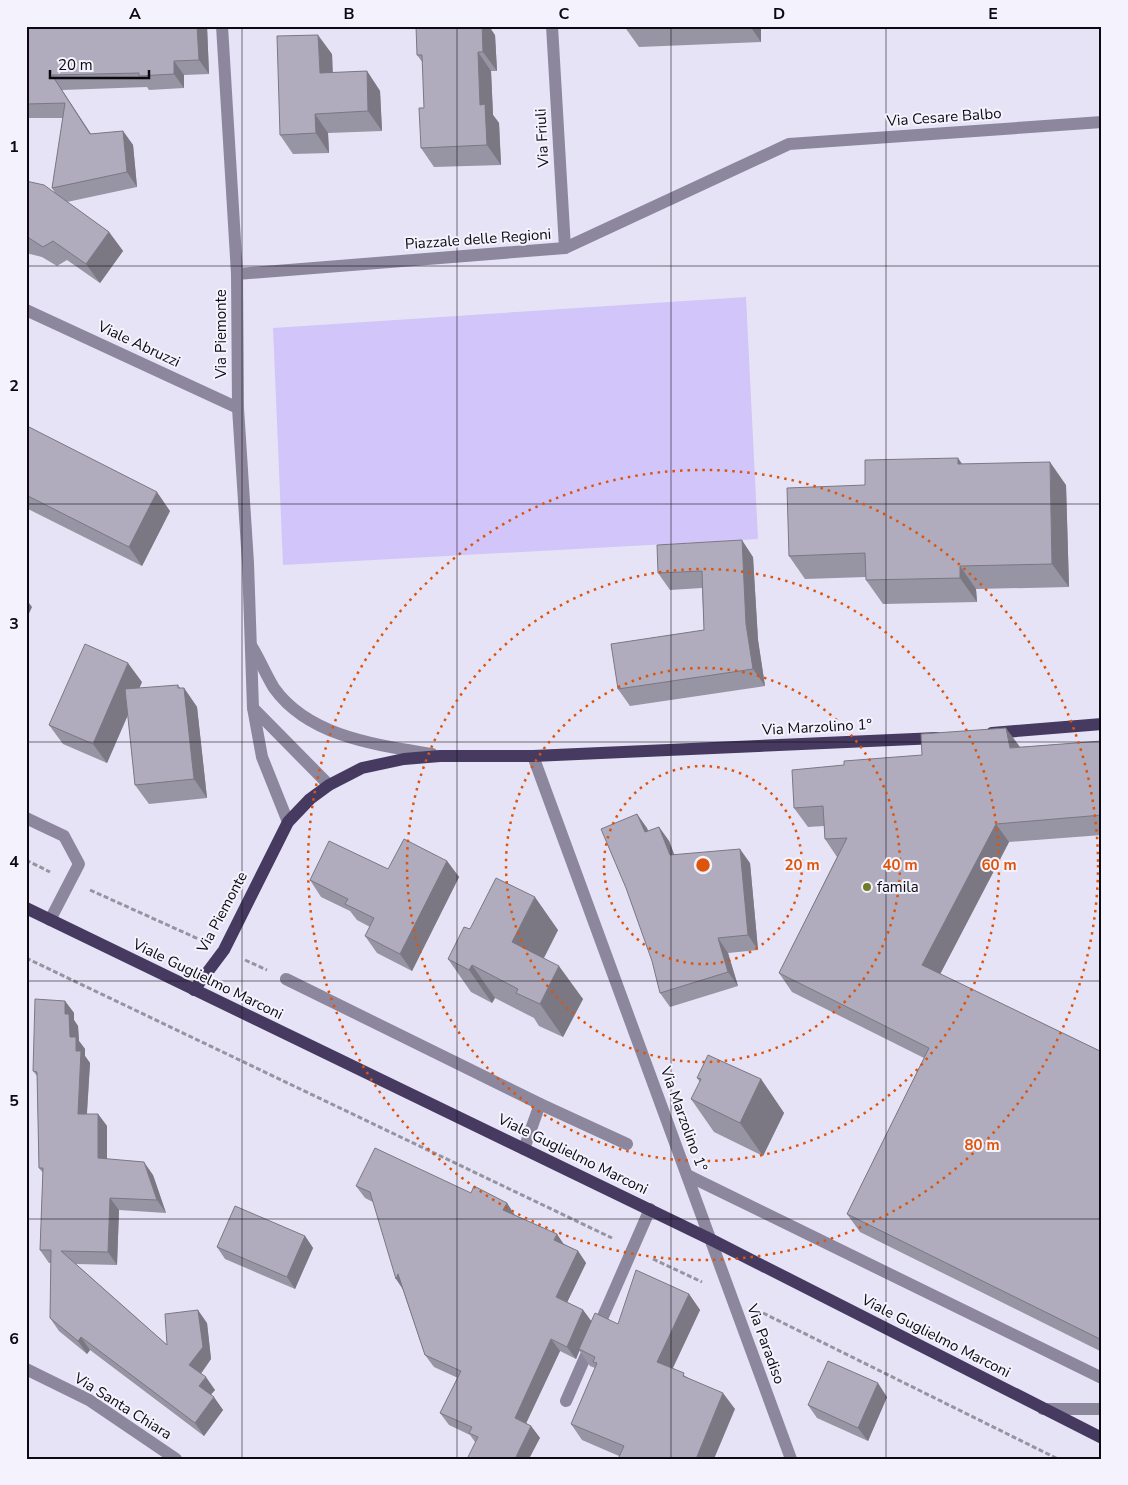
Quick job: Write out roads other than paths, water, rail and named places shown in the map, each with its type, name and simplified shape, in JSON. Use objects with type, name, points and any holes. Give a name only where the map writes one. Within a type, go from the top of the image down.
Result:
[{"type":"main road","points":[[983,734],[1102,724]]},
{"type":"main road","name":"Via Marzolino 1°","points":[[274,847],[288,822],[310,800],[329,785],[362,768],[404,759],[440,756],[533,756],[953,737]]},
{"type":"main road","name":"Via Piemonte","points":[[194,990],[224,950],[274,847]]},
{"type":"main road","name":"Viale Guglielmo Marconi","points":[[26,908],[650,1209],[1102,1438]]},
{"type":"street","name":"Via Piemonte","points":[[222,26],[237,274],[238,408],[247,554],[253,708],[262,757],[288,822]]},
{"type":"street","name":"Via Friuli","points":[[552,26],[565,248]]},
{"type":"street","name":"Via Cesare Balbo","points":[[789,144],[1102,122]]},
{"type":"street","name":"Piazzale delle Regioni","points":[[237,274],[565,248],[789,144]]},
{"type":"street","name":"Viale Abruzzi","points":[[26,310],[238,408]]},
{"type":"street","points":[[250,643],[274,688],[300,714],[334,733],[376,745],[440,756]]},
{"type":"street","points":[[253,708],[329,785]]},
{"type":"street","name":"Via Marzolino 1°","points":[[533,756],[712,1240]]},
{"type":"street","points":[[26,818],[64,836],[79,864],[50,920]]},
{"type":"street","points":[[286,979],[540,1104],[627,1144]]},
{"type":"street","points":[[524,1149],[540,1104]]},
{"type":"street","points":[[687,1175],[1102,1378]]},
{"type":"street","points":[[566,1402],[650,1209]]},
{"type":"street","name":"Via Paradiso","points":[[712,1240],[791,1459]]},
{"type":"street","name":"Via Santa Chiara","points":[[26,1369],[88,1400],[176,1459]]},
{"type":"street","points":[[1043,1409],[1102,1409]]},
{"type":"place","name":"famila","points":[[867,887]]}]
